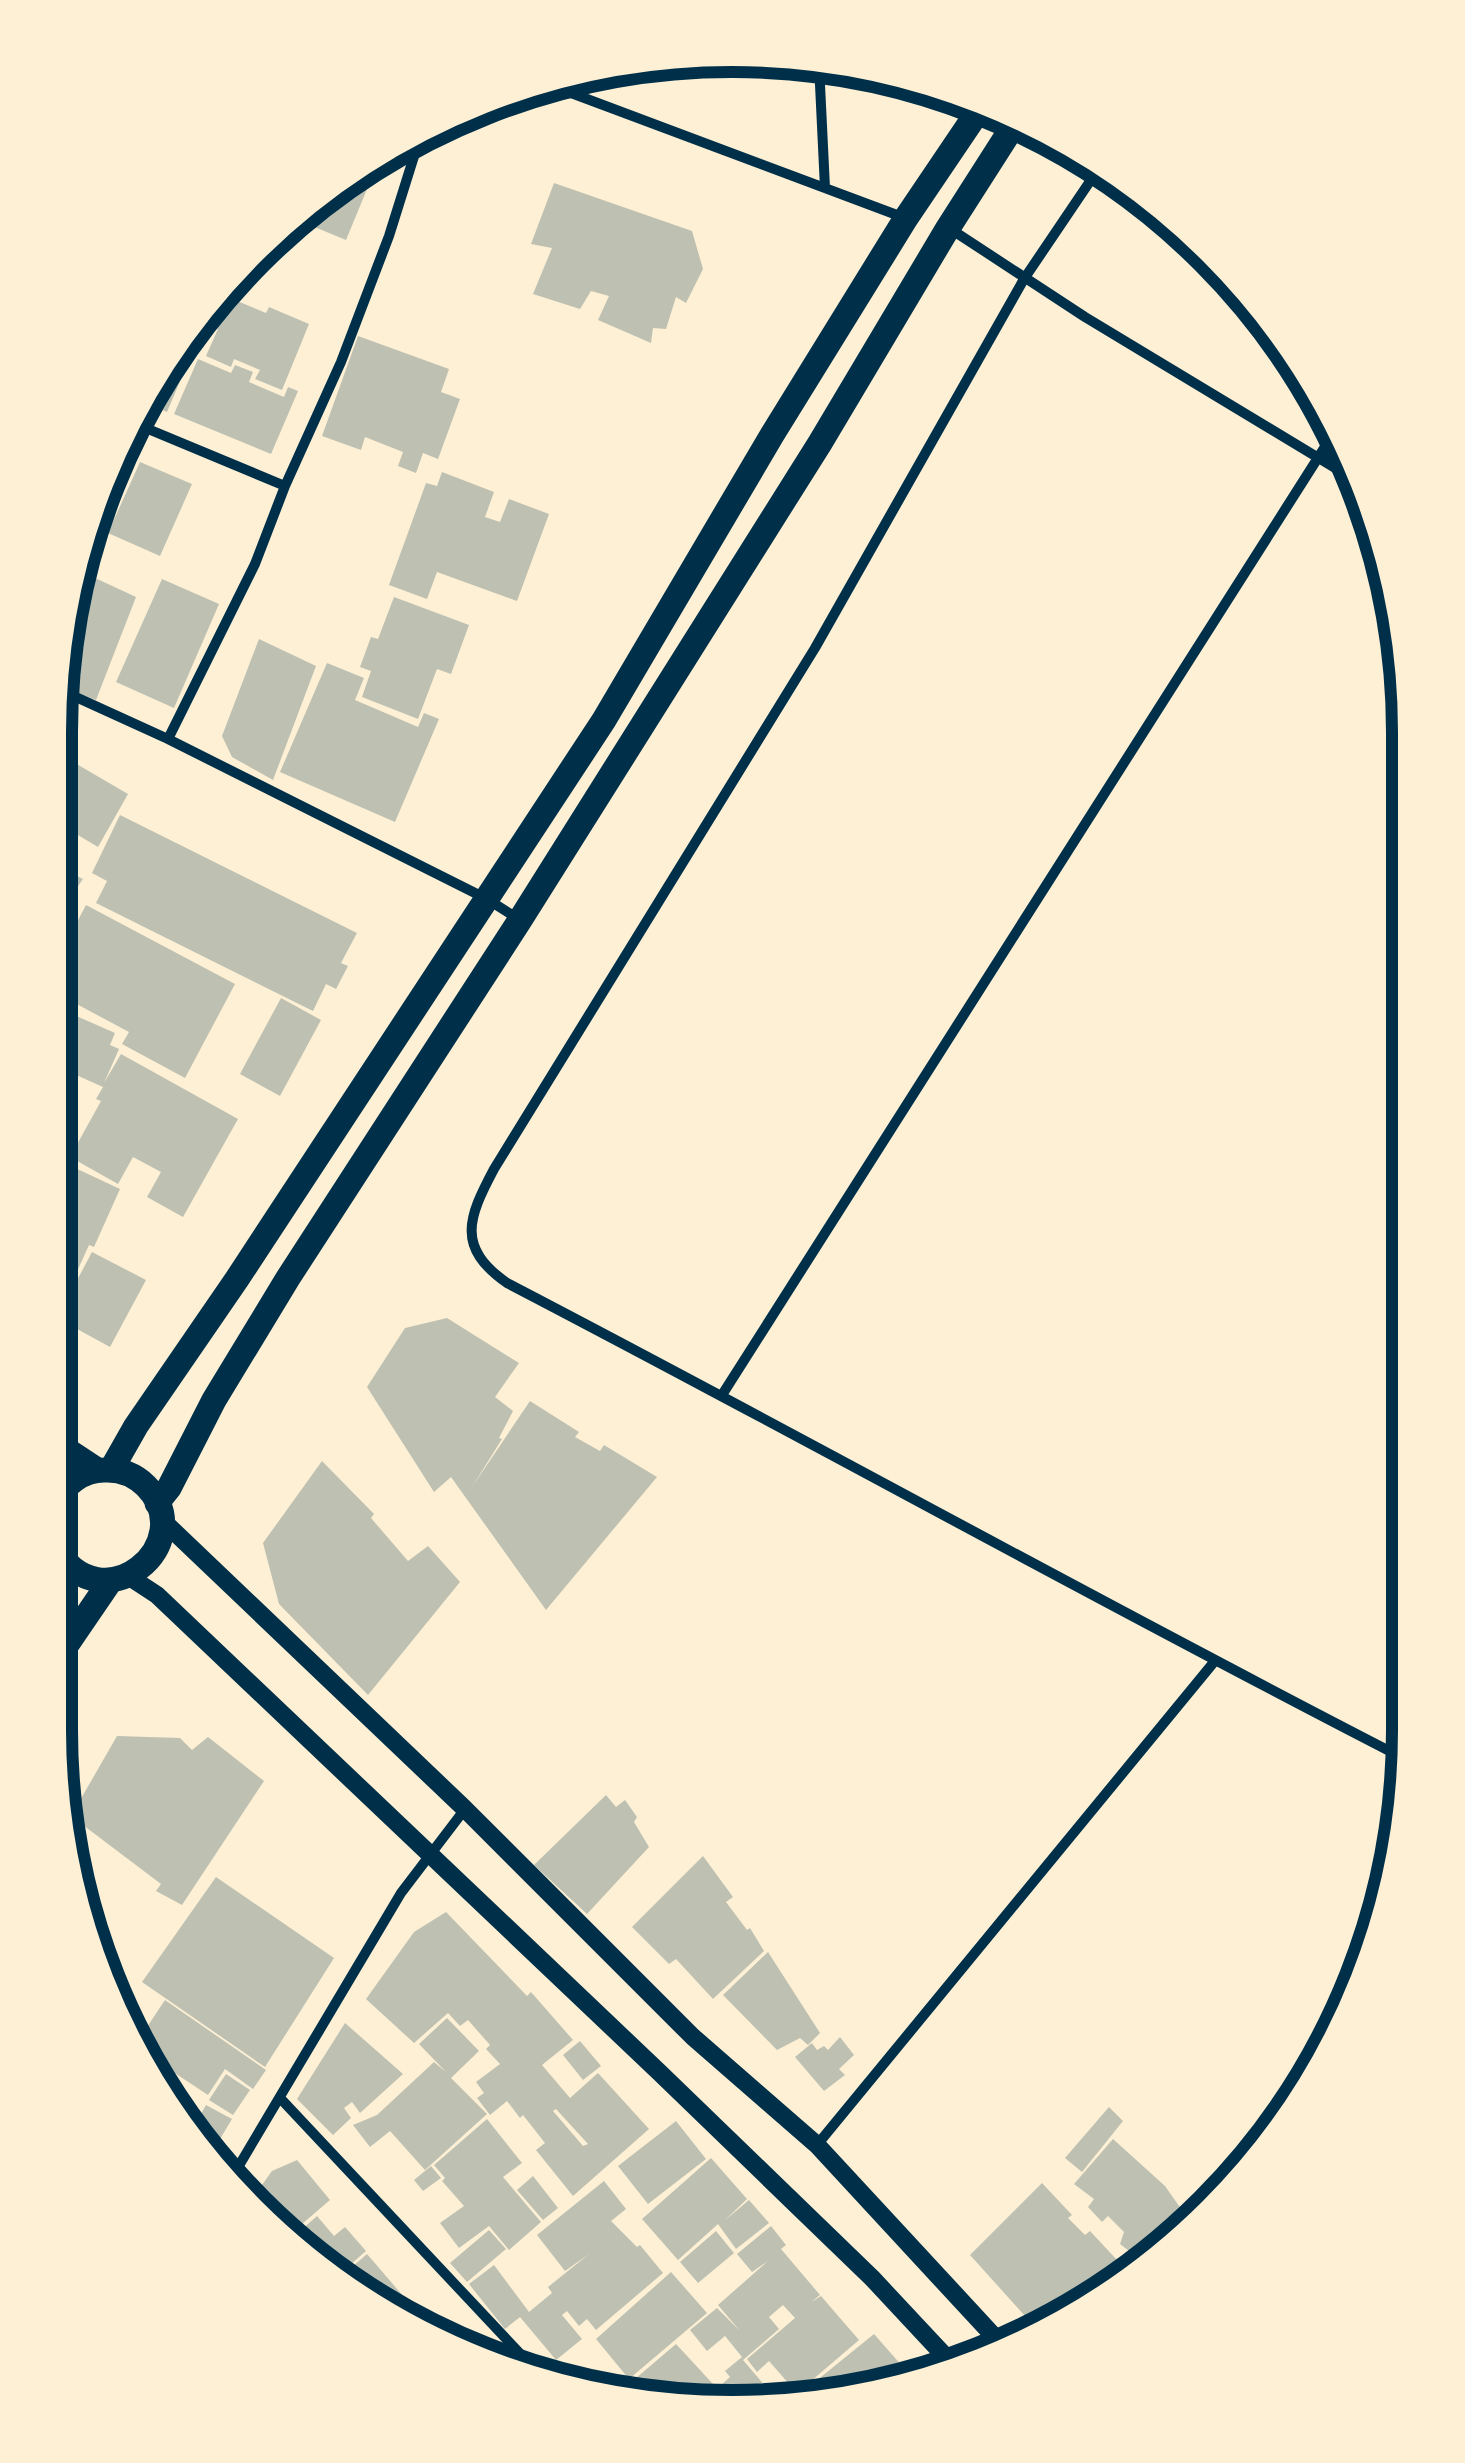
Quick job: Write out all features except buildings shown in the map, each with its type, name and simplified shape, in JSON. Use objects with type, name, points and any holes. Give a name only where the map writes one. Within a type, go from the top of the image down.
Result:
[{"type":"main road","points":[[106,1470],[238,1279],[604,720],[696,560],[906,218],[973,119]]},
{"type":"main road","points":[[159,1512],[214,1400],[288,1278],[520,920],[820,443],[1008,134]]},
{"type":"main road","points":[[72,1481],[84,1474],[106,1470],[135,1477],[148,1488],[159,1512],[160,1537],[154,1554],[143,1567],[119,1579],[94,1580],[72,1568]]},
{"type":"main road","points":[[72,1640],[119,1579]]},
{"type":"street","points":[[820,78],[824,188]]},
{"type":"street","points":[[571,93],[906,218]]},
{"type":"street","points":[[168,739],[255,564],[354,326],[389,236],[414,155]]},
{"type":"street","points":[[1092,180],[1024,279],[815,648],[494,1169],[473,1213],[470,1235],[477,1256],[507,1283],[1214,1662],[1392,1752]]},
{"type":"street","points":[[948,228],[1024,279],[1337,469]]},
{"type":"street","points":[[147,429],[285,486]]},
{"type":"street","points":[[722,1395],[1325,444]]},
{"type":"street","points":[[74,696],[168,739],[486,899],[520,920]]},
{"type":"street","points":[[72,1448],[106,1470]]},
{"type":"street","points":[[159,1512],[693,2036],[817,2145],[994,2336]]},
{"type":"street","points":[[119,1579],[157,1595],[858,2264],[943,2355]]},
{"type":"street","points":[[817,2145],[1214,1662]]},
{"type":"street","points":[[238,2168],[401,1893],[465,1809]]},
{"type":"street","points":[[281,2099],[523,2356]]}]
